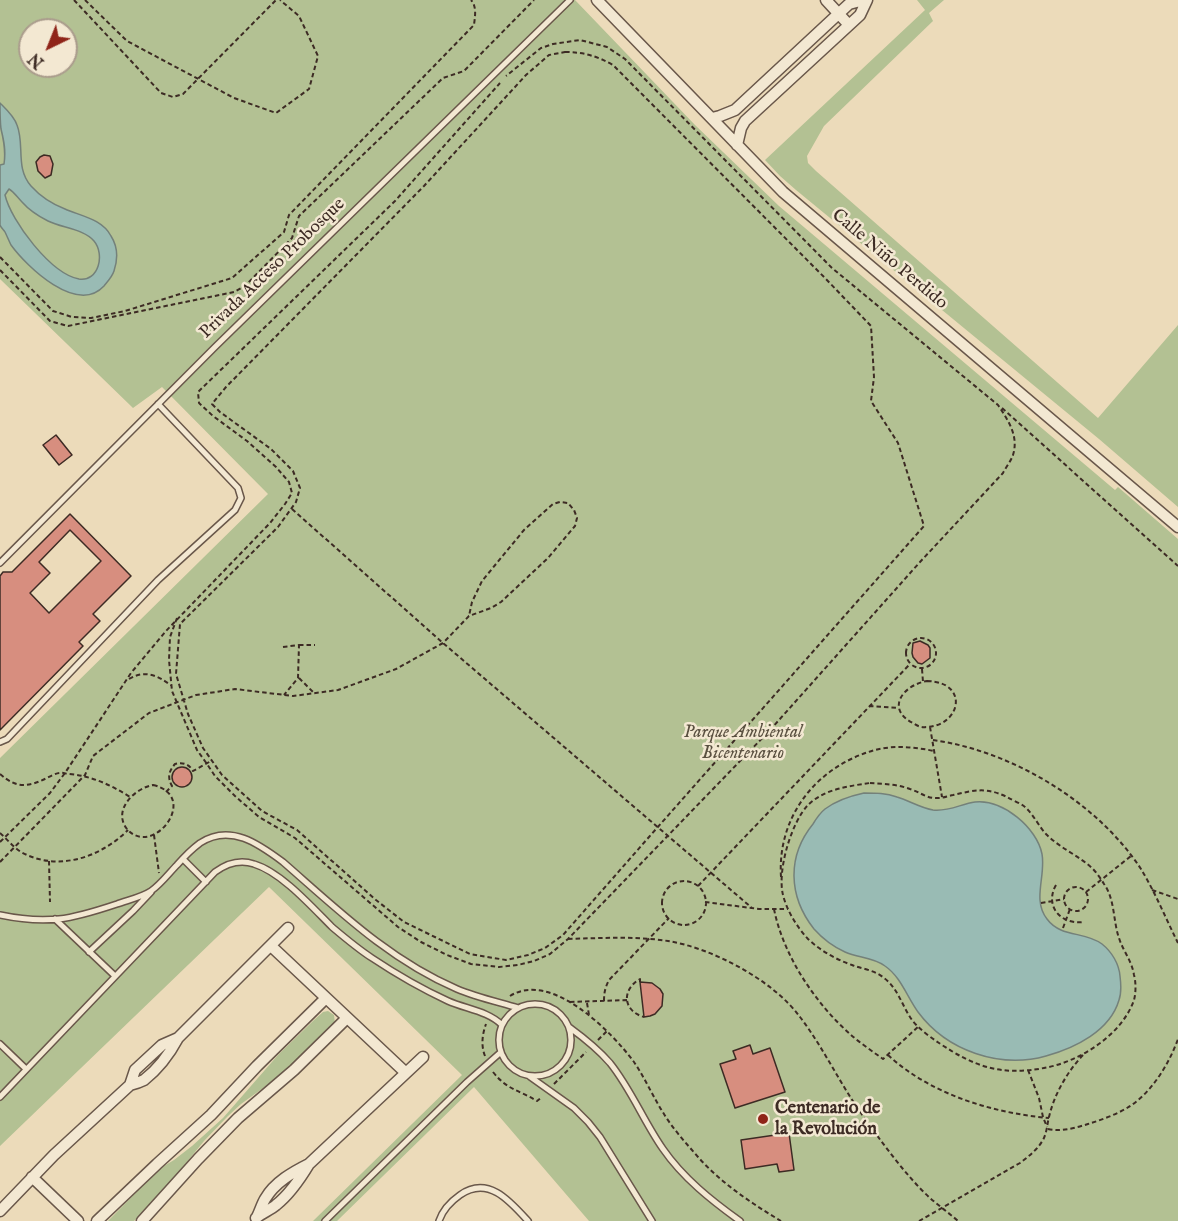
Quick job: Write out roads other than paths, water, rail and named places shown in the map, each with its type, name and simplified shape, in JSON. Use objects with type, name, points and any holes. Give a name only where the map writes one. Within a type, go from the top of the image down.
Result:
[{"type":"street","name":"Calle Niño Perdido","points":[[597,0],[783,192],[1176,522]]},
{"type":"street","points":[[826,0],[849,25]]},
{"type":"street","points":[[712,118],[735,110],[838,14],[847,2],[865,0],[860,15],[745,121],[737,145]]},
{"type":"street","points":[[847,2],[860,15]]},
{"type":"street","points":[[746,100],[756,111]]},
{"type":"street","points":[[0,1211],[54,1155],[130,1085],[143,1080],[155,1069],[171,1052],[178,1038],[288,928]]},
{"type":"street","points":[[270,946],[406,1073]]},
{"type":"street","points":[[97,1221],[211,1115],[326,998]]},
{"type":"street","points":[[142,1221],[231,1125],[294,1070],[347,1018]]},
{"type":"street","points":[[255,1219],[275,1206],[299,1181],[309,1164],[423,1057]]},
{"type":"street","points":[[32,1177],[78,1221]]},
{"type":"lane","name":"Privada Acceso Probosque","points":[[0,563],[232,330],[570,0]]},
{"type":"lane","points":[[0,742],[7,739],[158,580],[235,510],[241,498],[238,488],[158,404]]},
{"type":"lane","points":[[89,952],[133,911],[193,848],[212,837],[223,834],[234,835],[258,844],[283,862],[348,919],[411,965],[458,989],[518,1008]]},
{"type":"lane","points":[[183,859],[206,882]]},
{"type":"lane","points":[[0,1097],[206,882],[222,867],[231,863],[254,864],[276,876],[339,933],[392,971],[447,1000],[489,1015],[502,1025]]},
{"type":"lane","points":[[0,915],[18,919],[60,919],[102,909],[152,890]]},
{"type":"lane","points":[[55,919],[114,976]]},
{"type":"lane","points":[[528,1075],[539,1076],[559,1067],[571,1048],[572,1037],[563,1016],[553,1008],[542,1004],[530,1004],[511,1012],[502,1025],[499,1043],[501,1052],[516,1070],[528,1075],[574,1108],[588,1122],[600,1137],[652,1221]]},
{"type":"lane","points":[[569,1027],[593,1045],[610,1064],[669,1156],[696,1186],[740,1221]]},
{"type":"lane","points":[[0,1044],[26,1069]]},
{"type":"lane","points":[[325,1221],[467,1082],[501,1052]]},
{"type":"lane","points":[[439,1221],[450,1203],[464,1192],[480,1186],[506,1198],[528,1221]]},
{"type":"water","points":[[0,103],[17,125],[23,172],[31,186],[55,205],[97,222],[107,230],[115,244],[117,253],[114,271],[104,286],[93,293],[80,295],[53,285],[18,254],[0,226],[0,165],[4,164],[5,155]],"holes":[[[9,189],[41,217],[85,234],[94,241],[99,260],[91,276],[79,279],[68,275],[45,257],[15,218],[5,195]]]},
{"type":"water","points":[[864,793],[889,795],[933,810],[986,802],[1007,810],[1026,825],[1039,844],[1042,854],[1040,904],[1047,919],[1059,929],[1088,937],[1102,944],[1117,963],[1121,994],[1108,1021],[1090,1037],[1046,1056],[1011,1060],[976,1054],[944,1037],[930,1026],[918,1012],[895,976],[885,966],[845,952],[821,936],[805,916],[795,890],[795,863],[799,849],[818,816],[825,809],[834,803]]},
{"type":"place","name":"Centenario de la Revolución","points":[[763,1119]]},
{"type":"park label","name":"Parque Ambiental Bicentenario","points":[[743,743]]}]
